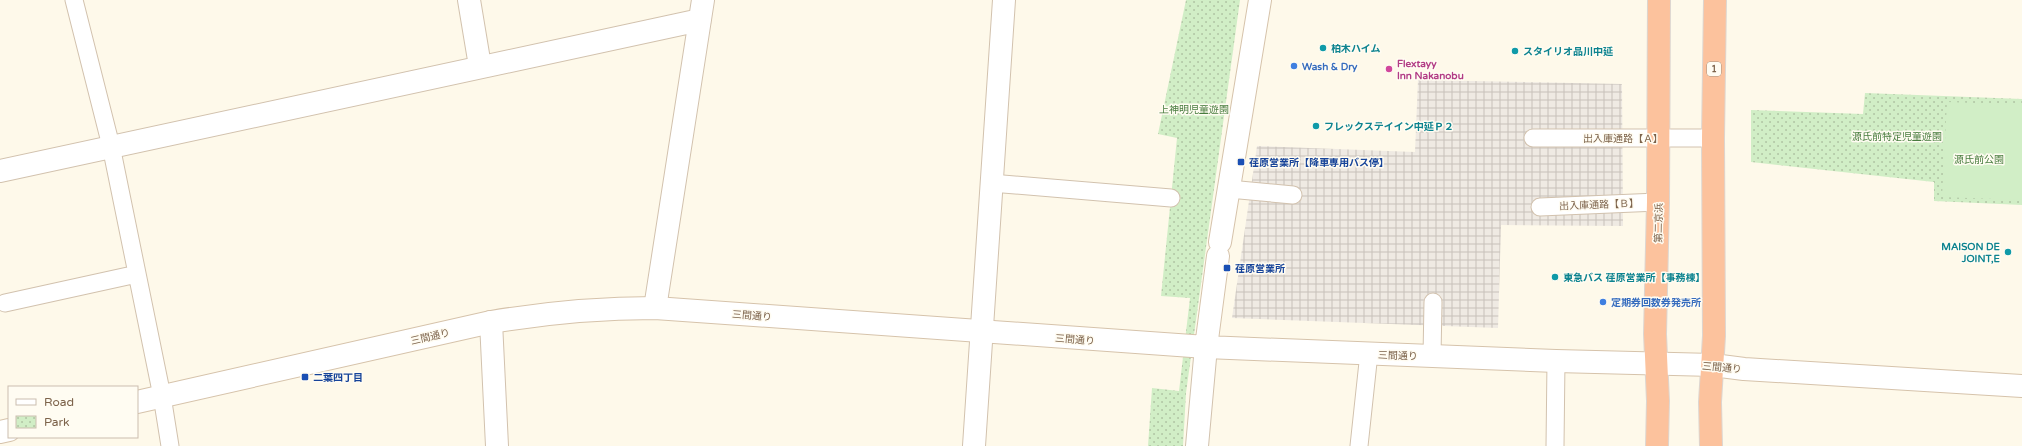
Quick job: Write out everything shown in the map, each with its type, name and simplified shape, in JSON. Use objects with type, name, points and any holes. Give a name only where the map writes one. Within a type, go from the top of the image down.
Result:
[{"type":"highway","name":"第二京浜","points":[[1657,446],[1658,401],[1655,364],[1658,202],[1659,0]]},
{"type":"highway","name":"1","points":[[1710,446],[1710,402],[1713,365],[1713,138],[1715,0]]},
{"type":"street","points":[[469,0],[480,66]]},
{"type":"street","points":[[974,446],[990,183],[1004,0]]},
{"type":"street","points":[[1197,446],[1206,347],[1219,249],[1260,0]]},
{"type":"street","points":[[0,171],[480,66],[702,10],[655,308]]},
{"type":"street","name":"三間通り","points":[[138,402],[490,322],[532,315],[619,308],[655,308],[982,333],[1206,347],[1556,361],[1713,365],[2022,386]]},
{"type":"street","points":[[490,322],[497,446]]},
{"type":"lane","points":[[74,0],[111,146],[162,396],[170,446]]},
{"type":"lane","name":"出入庫通路【Ａ】","points":[[1533,138],[1713,138]]},
{"type":"lane","points":[[990,183],[1171,198]]},
{"type":"lane","points":[[1229,189],[1293,195]]},
{"type":"lane","name":"出入庫通路【Ｂ】","points":[[1540,207],[1658,202]]},
{"type":"lane","points":[[5,303],[137,274]]},
{"type":"lane","points":[[1432,356],[1433,302]]},
{"type":"lane","points":[[1360,446],[1369,353]]},
{"type":"lane","points":[[1555,446],[1556,361]]},
{"type":"shaded area","points":[[1418,80],[1622,84],[1623,226],[1501,225],[1498,328],[1232,318],[1257,146],[1415,152]]},
{"type":"green space","name":"上神明児童遊園","points":[[1186,0],[1240,0],[1186,393],[1183,446],[1148,446],[1152,388],[1179,391],[1190,298],[1161,296],[1177,138],[1158,134]]},
{"type":"green space","name":"源氏前特定児童遊園","points":[[1865,93],[2022,99],[2022,205],[1934,201],[1934,182],[1751,162],[1751,110],[1863,114]]},
{"type":"green space","name":"源氏前公園","points":[[1947,102],[2022,105],[2022,200],[1942,197]]},
{"type":"place","name":"柏木ハイム","points":[[1323,48]]},
{"type":"place","name":"スタイリオ品川中延","points":[[1515,51]]},
{"type":"place","name":"Wash & Dry","points":[[1294,66]]},
{"type":"place","name":"Flextayy Inn Nakanobu","points":[[1389,69]]},
{"type":"place","name":"フレックステイイン中延Ｐ２","points":[[1316,126]]},
{"type":"place","name":"荏原営業所【降車専用バス停】","points":[[1241,162]]},
{"type":"place","name":"MAISON DE JOINT,E","points":[[2008,252]]},
{"type":"place","name":"荏原営業所","points":[[1227,268]]},
{"type":"place","name":"東急バス 荏原営業所【事務棟】","points":[[1555,277]]},
{"type":"place","name":"定期券回数券発売所","points":[[1603,302]]},
{"type":"place","name":"二葉四丁目","points":[[305,377]]}]
